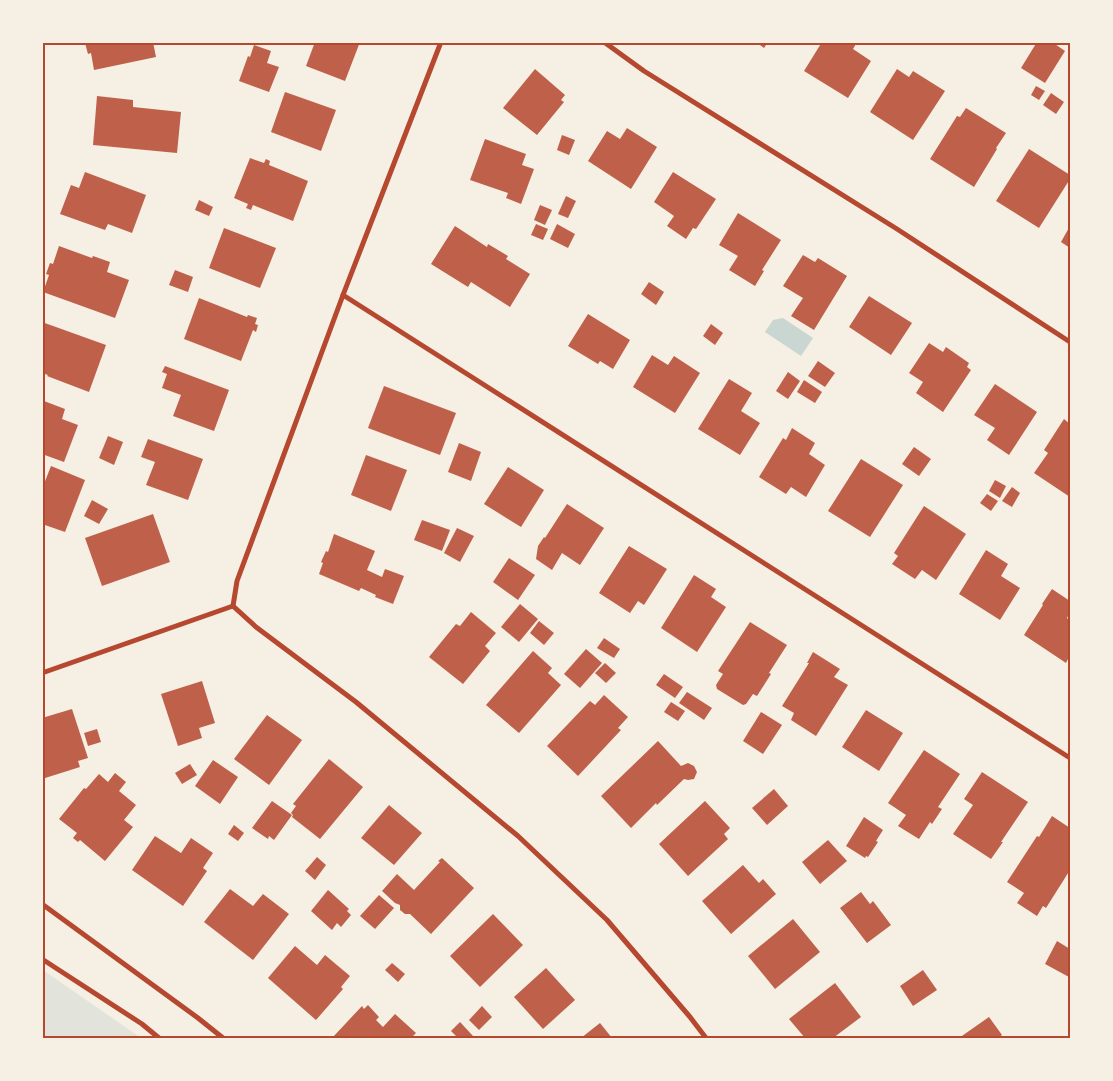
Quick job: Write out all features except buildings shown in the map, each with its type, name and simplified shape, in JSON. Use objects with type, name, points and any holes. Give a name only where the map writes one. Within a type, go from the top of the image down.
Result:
[{"type":"street","points":[[233,606],[237,582],[343,295],[442,42]]},
{"type":"street","points":[[604,42],[644,71],[897,229],[1070,342]]},
{"type":"street","points":[[343,295],[1070,758]]},
{"type":"street","points":[[42,673],[233,606]]},
{"type":"street","points":[[233,606],[256,627],[356,702],[518,836],[607,920],[706,1038]]},
{"type":"street","points":[[42,904],[223,1038]]},
{"type":"street","points":[[42,959],[142,1024],[159,1038]]},
{"type":"shaded area","points":[[783,318],[813,338],[801,356],[765,332],[773,320]]},
{"type":"shaded area","points":[[43,970],[141,1038],[43,1038]]}]
